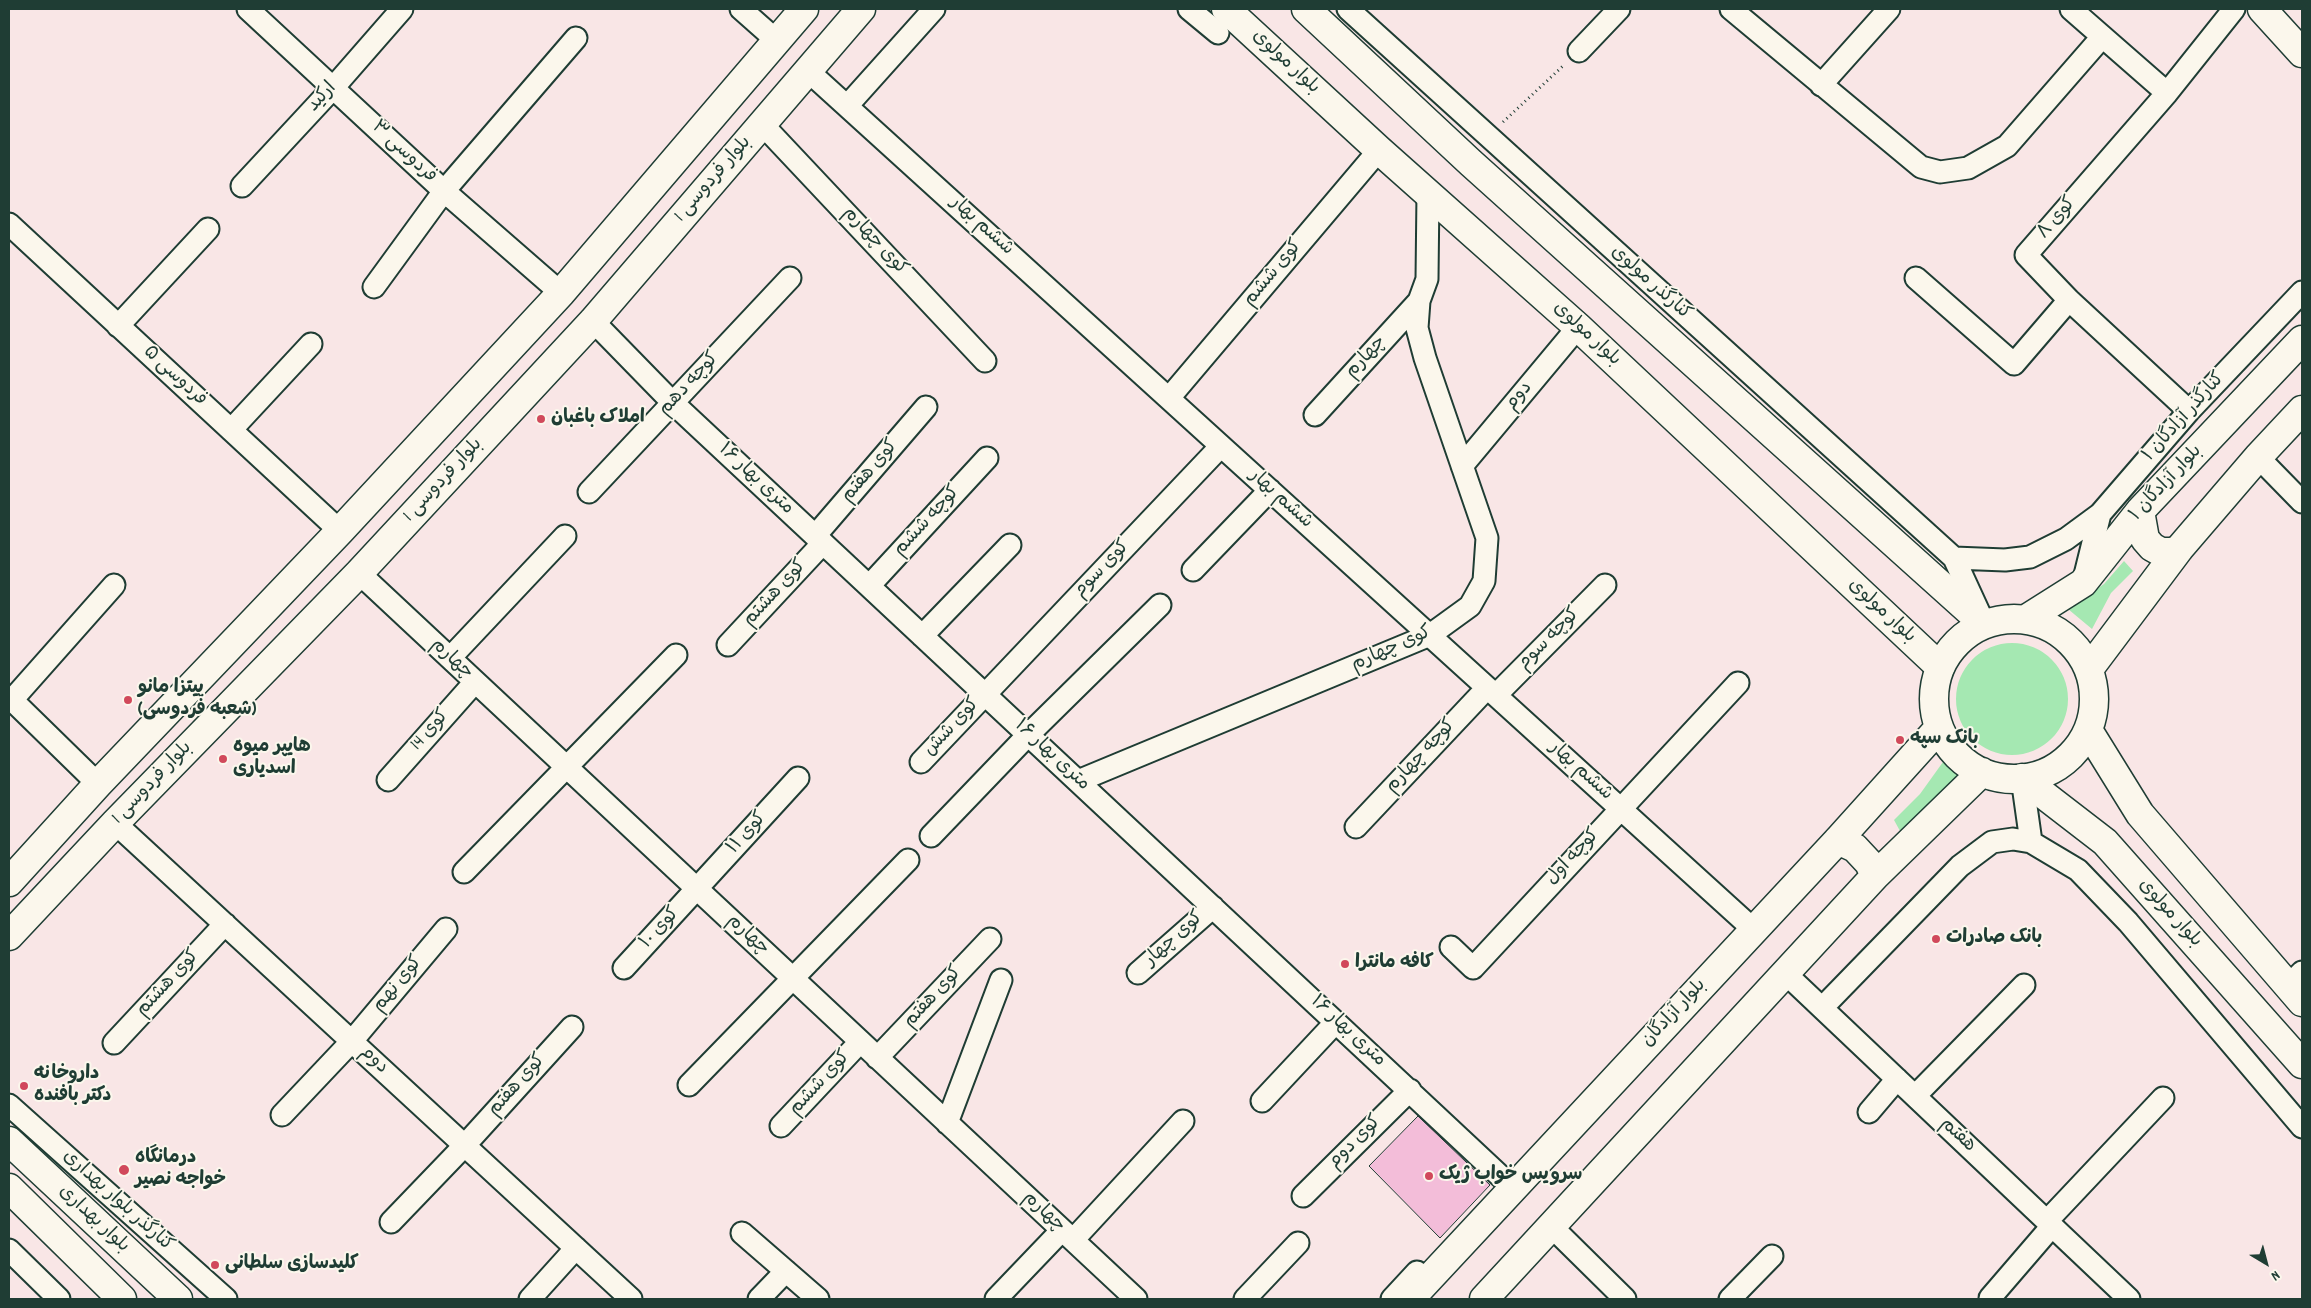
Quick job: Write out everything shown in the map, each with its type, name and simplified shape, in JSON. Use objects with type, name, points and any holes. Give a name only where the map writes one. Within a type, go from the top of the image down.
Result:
[{"type":"main road","name":"بلوار فردوسی 1","points":[[9,882],[98,784],[340,531],[561,293],[804,9]]},
{"type":"main road","name":"بلوار فردوسی 1","points":[[15,926],[359,573],[593,321],[861,9]]},
{"type":"main road","points":[[1306,9],[1471,163],[1984,624]]},
{"type":"main road","points":[[2262,9],[2302,53]]},
{"type":"main road","name":"بلوار مولوی","points":[[1222,21],[1379,150],[1578,327],[1940,667]]},
{"type":"main road","points":[[561,293],[593,321]]},
{"type":"main road","name":"بلوار آزادگان ۱","points":[[2026,619],[2083,583],[2140,511],[2302,340]]},
{"type":"main road","points":[[2088,669],[2180,549],[2258,456],[2302,410]]},
{"type":"main road","points":[[2140,511],[2146,539],[2152,547],[2161,552],[2172,552],[2180,549]]},
{"type":"main road","points":[[2005,619],[2026,619],[2046,625],[2064,636],[2078,650],[2088,669],[2094,689],[2094,710],[2088,730],[2068,758],[2039,775],[2022,778],[2002,778],[1982,772],[1964,762],[1949,746],[1939,728],[1934,708],[1935,687],[1940,667],[1951,649],[1966,634],[1984,624],[2005,619]]},
{"type":"main road","name":"بلوار آزادگان","points":[[1410,1299],[1509,1183],[1838,840],[1939,728]]},
{"type":"main road","points":[[2088,730],[2140,814],[2298,987]]},
{"type":"main road","points":[[1484,1299],[1875,876],[1982,772]]},
{"type":"main road","name":"بلوار مولوی","points":[[2022,778],[2105,842],[2302,1064]]},
{"type":"main road","points":[[1838,840],[1855,848],[1869,863],[1875,876]]},
{"type":"main road","points":[[2134,874],[2134,866],[2142,852],[2154,844],[2167,844]]},
{"type":"main road","name":"بلوار بهداری","points":[[9,1141],[178,1299]]},
{"type":"main road","name":"بلوار بهداری","points":[[9,1188],[122,1299]]},
{"type":"street","name":"فردوسی ۳","points":[[248,9],[444,192],[561,293]]},
{"type":"street","name":"ارکید","points":[[242,186],[333,88],[402,9]]},
{"type":"street","points":[[741,9],[776,40]]},
{"type":"street","points":[[848,106],[934,9]]},
{"type":"street","points":[[1189,9],[1222,21]]},
{"type":"street","name":"کنارگذر مولوی","points":[[1348,9],[1487,137],[1954,558],[1984,624]]},
{"type":"street","points":[[1579,51],[1619,9]]},
{"type":"street","points":[[1731,9],[1821,86],[1921,167],[1940,172],[1968,168],[2007,146],[2102,36]]},
{"type":"street","points":[[1821,86],[1889,9]]},
{"type":"street","points":[[2070,9],[2167,93]]},
{"type":"street","name":"کوی ۸","points":[[2189,411],[2069,300],[2026,255],[2167,93],[2234,9]]},
{"type":"street","points":[[374,288],[444,192],[576,38]]},
{"type":"street","name":"ششم بهار","points":[[808,70],[1753,929]]},
{"type":"street","name":"کوی چهارم","points":[[762,124],[985,361]]},
{"type":"street","name":"کوی ششم","points":[[1169,398],[1379,150]]},
{"type":"street","name":"کوی چهارم","points":[[1078,781],[1430,635],[1470,606],[1484,581],[1487,538],[1417,328],[1419,302],[1427,279],[1428,193]]},
{"type":"street","name":"فردوسی ۵","points":[[9,224],[340,531]]},
{"type":"street","points":[[118,326],[208,229]]},
{"type":"street","name":"کوچه دهم","points":[[589,492],[790,278]]},
{"type":"street","points":[[1916,278],[2014,364],[2069,300]]},
{"type":"street","name":"کنارگذر آزادگان ۱","points":[[1954,558],[2005,560],[2030,557],[2066,539],[2100,514],[2189,411],[2302,292]]},
{"type":"street","name":"چهارم","points":[[1315,415],[1419,302]]},
{"type":"street","name":"۱۶ متری بهار","points":[[593,321],[673,403],[985,694],[1027,736],[1078,781],[1509,1183]]},
{"type":"street","name":"دوم","points":[[1462,466],[1578,327]]},
{"type":"street","points":[[231,430],[311,344]]},
{"type":"street","name":"کوی هفتم","points":[[819,540],[926,407]]},
{"type":"street","name":"کوی سوم","points":[[985,694],[1221,446]]},
{"type":"street","points":[[2258,456],[2302,502]]},
{"type":"street","name":"کوچه ششم","points":[[869,586],[987,458]]},
{"type":"street","points":[[1193,570],[1270,490]]},
{"type":"street","points":[[2083,583],[2100,514]]},
{"type":"street","points":[[450,658],[565,536]]},
{"type":"street","name":"کوی هشتم","points":[[728,645],[819,540]]},
{"type":"street","points":[[922,636],[1010,545]]},
{"type":"street","name":"چهارم","points":[[359,573],[1136,1299]]},
{"type":"street","points":[[98,784],[10,699],[114,585]]},
{"type":"street","name":"کوچه سوم","points":[[1491,691],[1604,585]]},
{"type":"street","points":[[931,836],[1027,736],[1160,605]]},
{"type":"street","points":[[464,872],[676,655]]},
{"type":"street","name":"کوی 14","points":[[388,780],[475,682]]},
{"type":"street","name":"کوچه اول","points":[[1451,947],[1473,968],[1738,683]]},
{"type":"street","name":"کوچه چهارم","points":[[1356,827],[1491,691]]},
{"type":"street","name":"کوی شش","points":[[921,762],[985,694]]},
{"type":"street","name":"کوی ۱۱","points":[[697,890],[798,778]]},
{"type":"street","points":[[2022,778],[2032,842]]},
{"type":"street","name":"دوم","points":[[115,823],[631,1299]]},
{"type":"street","points":[[1822,1008],[1960,866],[1992,842],[2013,839],[2032,842],[2078,870],[2128,922],[2302,1127]]},
{"type":"street","points":[[690,1085],[908,860]]},
{"type":"street","name":"کوی ۱۰","points":[[624,968],[697,890]]},
{"type":"street","name":"کوی چهار","points":[[1138,973],[1213,907]]},
{"type":"street","name":"کوی هشتم","points":[[114,1043],[225,924]]},
{"type":"street","name":"کوی نهم","points":[[282,1115],[352,1041],[446,929]]},
{"type":"street","name":"کوی هفتم","points":[[877,1058],[990,939]]},
{"type":"street","name":"هفتم","points":[[1785,973],[2129,1299]]},
{"type":"street","points":[[947,1123],[1001,980]]},
{"type":"street","points":[[1915,1096],[2024,985]]},
{"type":"street","points":[[1262,1101],[1336,1022]]},
{"type":"street","name":"کوی هفتم","points":[[465,1145],[572,1026]]},
{"type":"street","name":"کوی ششم","points":[[781,1126],[860,1042]]},
{"type":"street","points":[[1869,1112],[1897,1079]]},
{"type":"street","name":"کوی دوم","points":[[1303,1196],[1410,1090]]},
{"type":"street","points":[[1990,1298],[2049,1224],[2163,1098]]},
{"type":"street","name":"کنارگذر بلوار بهداری","points":[[9,1105],[226,1299]]},
{"type":"street","points":[[996,1299],[1067,1235],[1182,1121]]},
{"type":"street","points":[[391,1222],[465,1145]]},
{"type":"street","points":[[1392,1299],[1509,1183]]},
{"type":"street","points":[[1551,1226],[1625,1299]]},
{"type":"street","points":[[742,1233],[818,1299]]},
{"type":"street","points":[[1245,1299],[1298,1243]]},
{"type":"street","points":[[530,1299],[576,1248]]},
{"type":"street","points":[[9,1250],[59,1299]]},
{"type":"street","points":[[1730,1299],[1772,1256]]},
{"type":"street","points":[[759,1299],[786,1272]]},
{"type":"path","points":[[1487,137],[1579,51]]},
{"type":"green space","points":[[2124,561],[2133,571],[2111,593],[2092,629],[2068,609],[2104,584]]},
{"type":"green space","points":[[2012,643],[2023,644],[2033,648],[2051,660],[2063,678],[2067,688],[2067,710],[2063,720],[2051,738],[2033,750],[2023,754],[2012,755],[2001,754],[1991,750],[1973,738],[1961,720],[1957,710],[1956,699],[1957,688],[1961,678],[1973,660],[1991,648],[2001,644]]},
{"type":"green space","points":[[1943,762],[1960,776],[1900,831],[1894,820],[1920,794]]},
{"type":"building","name":"سرویس خواب ژیک","points":[[1418,1116],[1490,1185],[1440,1238],[1369,1166]]},
{"type":"place","name":"املاک باغبان","points":[[541,419]]},
{"type":"place","name":"پیتزا مانو (شعبه فردوسی)","points":[[128,700]]},
{"type":"place","name":"بانک سپه","points":[[1900,740]]},
{"type":"place","name":"هایپر میوه اسدیاری","points":[[223,759]]},
{"type":"place","name":"بانک صادرات","points":[[1936,939]]},
{"type":"place","name":"کافه مانترا","points":[[1345,964]]},
{"type":"place","name":"داروخانه دکتر بافنده","points":[[24,1086]]},
{"type":"place","name":"درمانگاه خواجه نصیر","points":[[124,1170]]},
{"type":"place","name":"سرویس خواب ژیک","points":[[1429,1176]]},
{"type":"place","name":"کلیدسازی سلطانی","points":[[215,1265]]}]
